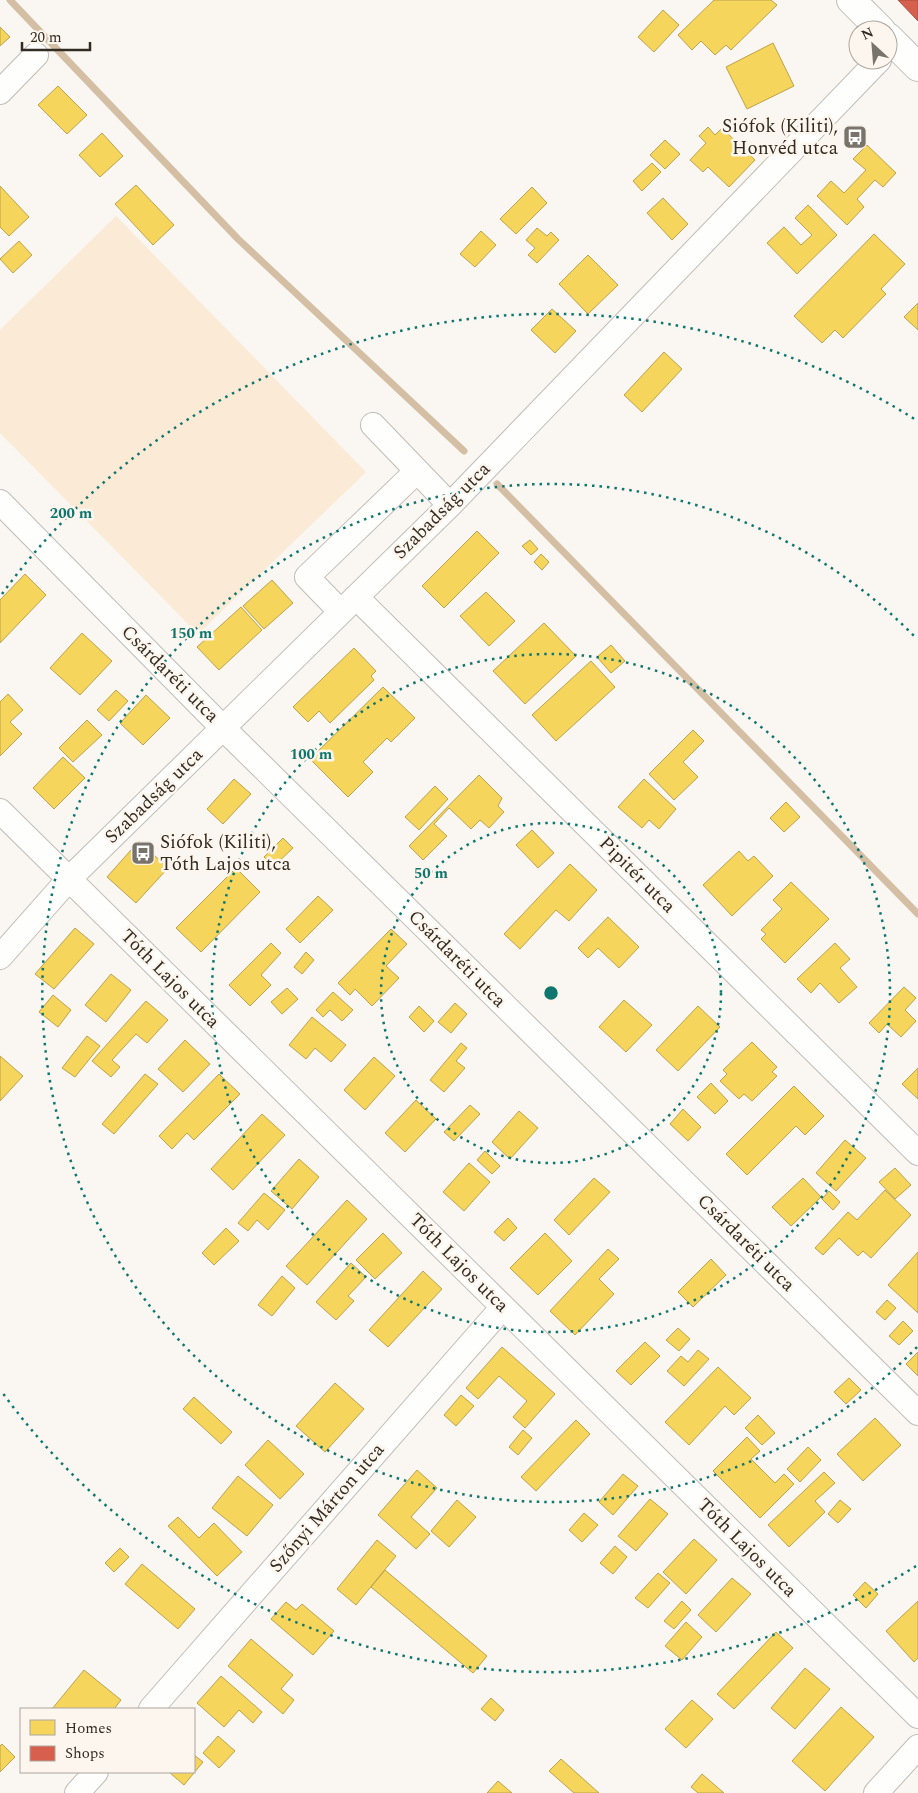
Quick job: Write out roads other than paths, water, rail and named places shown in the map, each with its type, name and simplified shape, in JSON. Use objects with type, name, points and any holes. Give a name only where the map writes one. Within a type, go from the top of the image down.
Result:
[{"type":"main road","points":[[852,0],[867,20]]},
{"type":"main road","points":[[898,53],[918,67]]},
{"type":"street","points":[[0,92],[36,55]]},
{"type":"street","name":"Szabadság utca","points":[[0,957],[69,879],[450,505],[861,70]]},
{"type":"street","points":[[372,425],[450,505]]},
{"type":"street","name":"Pipitér utca","points":[[417,471],[307,577],[348,605],[918,1153]]},
{"type":"street","name":"Csárdaréti utca","points":[[0,502],[223,728],[918,1413]]},
{"type":"street","name":"Tóth Lajos utca","points":[[0,811],[918,1716]]},
{"type":"street","name":"Szőnyi Márton utca","points":[[151,1708],[503,1307]]},
{"type":"street","points":[[876,1793],[918,1747]]},
{"type":"street","points":[[77,1793],[95,1773]]},
{"type":"waterway","points":[[10,0],[238,239],[464,451]]},
{"type":"waterway","points":[[497,484],[918,914]]},
{"type":"place","name":"Siófok (Kiliti), Honvéd utca","points":[[855,137]]},
{"type":"place","name":"Siófok (Kiliti), Tóth Lajos utca","points":[[143,853]]}]
